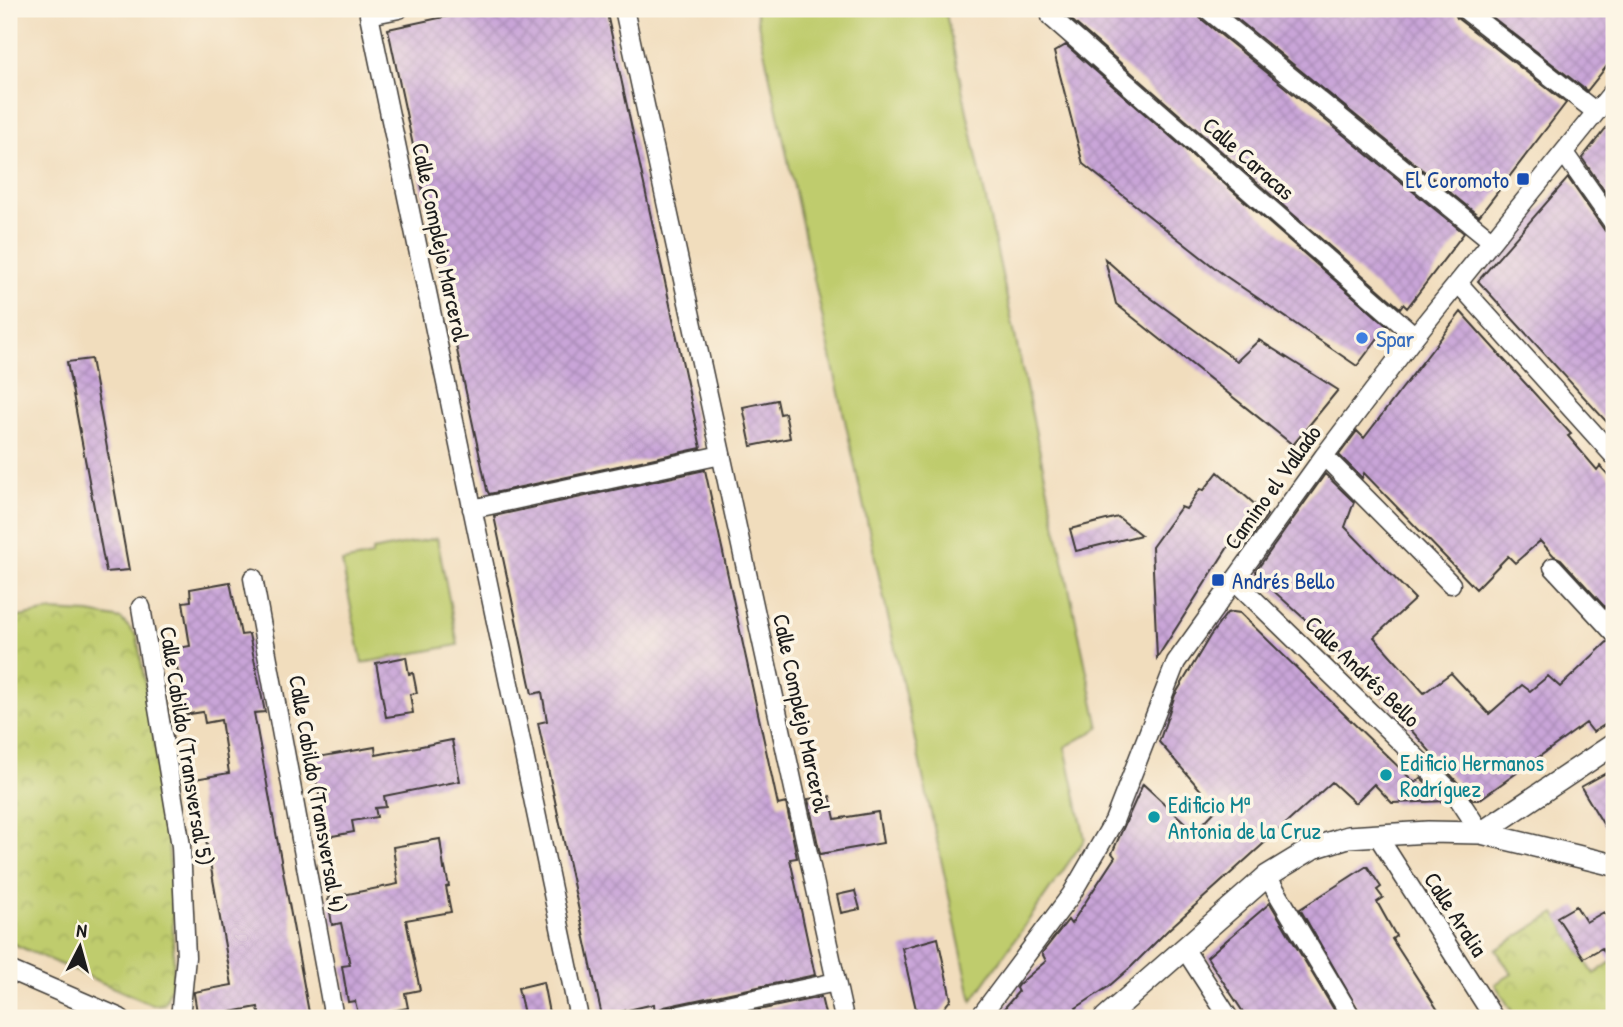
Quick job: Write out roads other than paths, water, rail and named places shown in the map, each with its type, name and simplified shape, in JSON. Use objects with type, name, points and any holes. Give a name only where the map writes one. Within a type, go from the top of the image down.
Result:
[{"type":"street","name":"Calle Complejo Marcerol","points":[[399,9],[369,15],[579,1018]]},
{"type":"street","name":"Calle Complejo Marcerol","points":[[624,9],[844,1018]]},
{"type":"street","points":[[1207,9],[1492,240]]},
{"type":"street","points":[[1464,9],[1596,112]]},
{"type":"street","name":"Calle Caracas","points":[[1051,17],[1415,336]]},
{"type":"street","name":"Camino el Vallado","points":[[979,1018],[1071,895],[1114,821],[1176,662],[1324,456],[1415,336],[1460,284],[1492,240],[1614,90]]},
{"type":"street","points":[[1564,153],[1614,224]]},
{"type":"street","points":[[1460,284],[1614,456]]},
{"type":"street","points":[[471,509],[721,455]]},
{"type":"street","points":[[1324,456],[1451,584]]},
{"type":"street","points":[[1553,567],[1614,633]]},
{"type":"street","name":"Calle Cabildo (Transversal 4)","points":[[253,578],[334,1018]]},
{"type":"street","name":"Calle Andrés Bello","points":[[1234,580],[1458,798],[1481,833]]},
{"type":"street","name":"Calle Cabildo (Transversal 5)","points":[[141,607],[181,846],[186,957],[180,1018]]},
{"type":"street","points":[[1481,833],[1614,744]]},
{"type":"street","points":[[1105,1018],[1267,876],[1313,848],[1348,837],[1428,832],[1481,833],[1614,865]]},
{"type":"street","name":"Calle Aralia","points":[[1377,835],[1494,1018]]},
{"type":"street","points":[[1267,876],[1352,1018]]},
{"type":"street","points":[[1184,948],[1229,1018]]},
{"type":"street","points":[[9,971],[120,1018]]},
{"type":"street","points":[[666,1018],[836,982]]},
{"type":"place","name":"El Coromoto","points":[[1523,179]]},
{"type":"place","name":"Spar","points":[[1362,338]]},
{"type":"place","name":"Andrés Bello","points":[[1218,580]]},
{"type":"place","name":"Edificio Hermanos Rodríguez","points":[[1386,775]]},
{"type":"place","name":"Edificio Mª Antonia de la Cruz","points":[[1154,817]]}]
